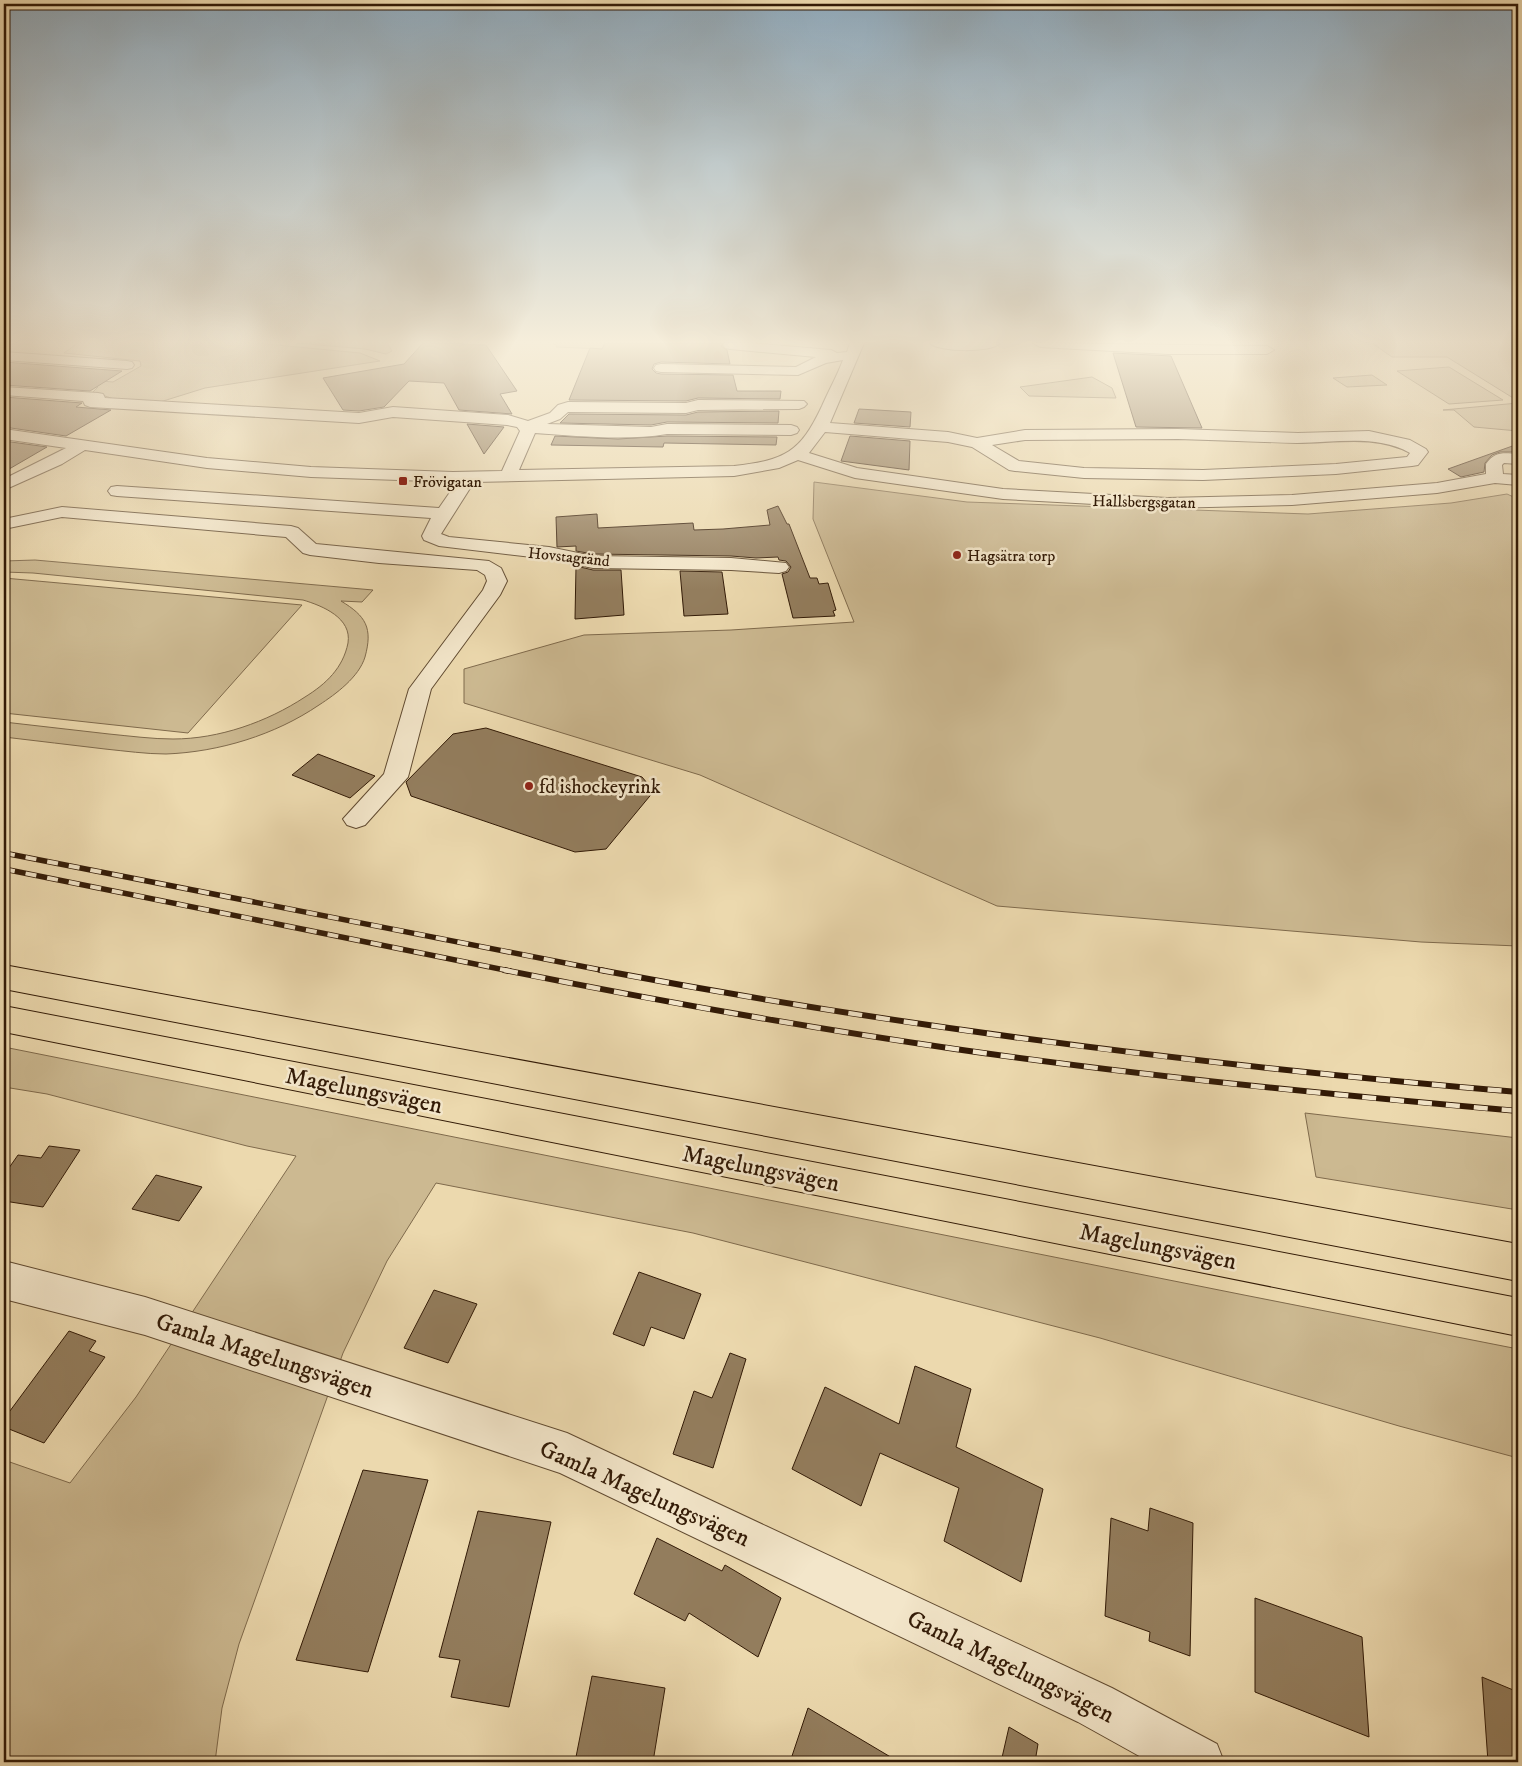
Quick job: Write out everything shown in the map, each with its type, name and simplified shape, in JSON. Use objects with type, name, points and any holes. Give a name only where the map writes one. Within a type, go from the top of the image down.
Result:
[{"type":"main road","name":"Magelungsvägen","points":[[4,977],[1518,1263]]},
{"type":"main road","name":"Magelungsvägen","points":[[4,1019],[1518,1317]]},
{"type":"street","points":[[520,425],[571,431],[651,432],[667,429],[791,430]]},
{"type":"street","points":[[524,427],[528,425]]},
{"type":"street","points":[[508,476],[528,431],[524,427]]},
{"type":"street","points":[[4,434],[207,463],[275,470],[469,477],[734,471],[770,465],[790,457],[807,446],[821,427],[948,437],[977,443],[1015,466],[1064,472],[1203,476],[1336,469],[1412,461],[1420,452],[1404,443],[1369,436],[1298,438],[1178,434],[1025,435],[977,443]]},
{"type":"street","points":[[8,480],[84,444]]},
{"type":"street","points":[[1495,478],[1492,455],[1518,459]]},
{"type":"street","name":"Hallsbergsgatan","points":[[790,457],[855,473],[1003,494],[1167,503],[1292,500],[1436,488],[1495,478],[1518,480]]},
{"type":"street","points":[[413,559],[431,536],[469,477]]},
{"type":"street","points":[[117,491],[444,514]]},
{"type":"street","points":[[4,524],[62,512],[291,532],[310,549],[482,564],[494,572],[497,581],[493,591],[420,689],[396,777],[356,819]]},
{"type":"street","name":"Hovstagränd","points":[[431,536],[446,542],[549,553],[593,562],[692,566],[730,564],[779,567]]},
{"type":"street","name":"Gamla Magelungsvägen","points":[[4,1280],[145,1316],[567,1454],[1095,1705],[1199,1762]]},
{"type":"shaded area","points":[[1472,425],[1518,425],[1518,431]]},
{"type":"shaded area","points":[[814,482],[967,502],[1308,514],[1451,503],[1507,494],[1518,499],[1518,946],[1421,942],[997,906],[700,775],[464,703],[464,669],[584,635],[731,630],[854,622],[813,519]]},
{"type":"shaded area","points":[[35,560],[373,590],[362,602],[341,601],[362,618],[368,630],[365,657],[352,678],[339,690],[302,716],[265,733],[226,746],[186,753],[158,754],[4,737],[4,722],[157,739],[190,738],[225,732],[275,714],[313,692],[327,681],[338,668],[348,643],[348,634],[341,620],[327,610],[303,600],[33,573],[4,572],[4,561]]},
{"type":"shaded area","points":[[4,578],[302,605],[188,733],[4,713]]},
{"type":"shaded area","points":[[4,1047],[1518,1349],[1518,1458],[1399,1426],[1100,1338],[693,1233],[436,1183],[387,1261],[343,1353],[239,1644],[222,1708],[215,1762],[4,1762],[4,1460],[70,1483],[136,1397],[296,1156],[247,1146],[47,1094],[4,1087]]},
{"type":"shaded area","points":[[1305,1113],[1518,1138],[1518,1210],[1316,1177]]},
{"type":"building","points":[[4,425],[84,425],[66,436],[4,427]]},
{"type":"building","points":[[468,425],[504,427],[484,454]]},
{"type":"building","points":[[888,425],[910,425],[910,427]]},
{"type":"building","points":[[1136,425],[1201,425],[1202,428],[1136,427]]},
{"type":"building","points":[[555,436],[618,439],[667,436],[777,437],[776,445],[664,443],[663,447],[551,445]]},
{"type":"building","points":[[850,436],[910,441],[909,470],[841,461]]},
{"type":"building","points":[[4,441],[47,447],[4,472]]},
{"type":"building","points":[[1518,444],[1518,452],[1500,452],[1492,455],[1485,463],[1484,472],[1461,477],[1448,469]]},
{"type":"building","points":[[778,506],[787,524],[789,524],[810,578],[817,578],[819,584],[828,583],[836,610],[833,611],[835,616],[793,618],[782,574],[788,572],[791,567],[786,561],[779,560],[778,557],[593,554],[576,551],[576,546],[557,547],[556,517],[597,514],[598,528],[693,523],[694,530],[723,529],[770,525],[767,510]]},
{"type":"building","points":[[576,566],[593,570],[621,570],[624,615],[575,619]]},
{"type":"building","points":[[680,571],[722,572],[728,614],[684,616]]},
{"type":"building","name":"fd ishockeyrink","points":[[486,728],[642,777],[654,791],[606,849],[575,852],[411,796],[406,782],[453,734]]},
{"type":"building","points":[[318,754],[375,776],[350,798],[292,775]]},
{"type":"building","points":[[49,1146],[80,1150],[43,1207],[4,1201],[4,1175],[18,1155],[41,1158]]},
{"type":"building","points":[[156,1175],[202,1187],[179,1221],[132,1209]]},
{"type":"building","points":[[639,1272],[701,1294],[684,1339],[651,1327],[644,1346],[613,1334]]},
{"type":"building","points":[[434,1290],[477,1304],[448,1363],[404,1348]]},
{"type":"building","points":[[69,1331],[96,1341],[89,1351],[105,1357],[44,1443],[4,1427],[4,1419]]},
{"type":"building","points":[[730,1353],[746,1359],[713,1468],[673,1454],[694,1391],[712,1398]]},
{"type":"building","points":[[915,1366],[971,1389],[956,1447],[1043,1489],[1021,1582],[944,1541],[959,1488],[880,1453],[861,1506],[792,1469],[825,1387],[899,1424]]},
{"type":"building","points":[[363,1470],[428,1480],[368,1672],[296,1660]]},
{"type":"building","points":[[1150,1508],[1193,1523],[1190,1656],[1149,1641],[1150,1632],[1105,1616],[1111,1518],[1148,1531]]},
{"type":"building","points":[[478,1511],[551,1522],[509,1707],[451,1697],[460,1660],[439,1657]]},
{"type":"building","points":[[657,1538],[722,1571],[725,1565],[781,1598],[758,1657],[689,1613],[685,1621],[634,1594]]},
{"type":"building","points":[[1255,1598],[1362,1637],[1369,1737],[1255,1692]]},
{"type":"building","points":[[592,1676],[665,1688],[653,1762],[575,1762]]},
{"type":"building","points":[[1482,1677],[1518,1692],[1518,1762],[1488,1762]]},
{"type":"building","points":[[808,1708],[899,1762],[790,1762]]},
{"type":"building","points":[[1009,1727],[1038,1744],[1035,1762],[1001,1762]]},
{"type":"railway","points":[[4,853],[606,971]]},
{"type":"railway","points":[[4,869],[510,971]]},
{"type":"railway","points":[[504,970],[785,1022],[898,1041],[1025,1059],[1236,1084],[1518,1111]]},
{"type":"railway","points":[[600,970],[829,1010],[1058,1043],[1287,1070],[1518,1092]]},
{"type":"place","name":"Frövigatan","points":[[403,481]]},
{"type":"place","name":"Hagsätra torp","points":[[957,555]]},
{"type":"place","name":"fd ishockeyrink","points":[[529,786]]}]
